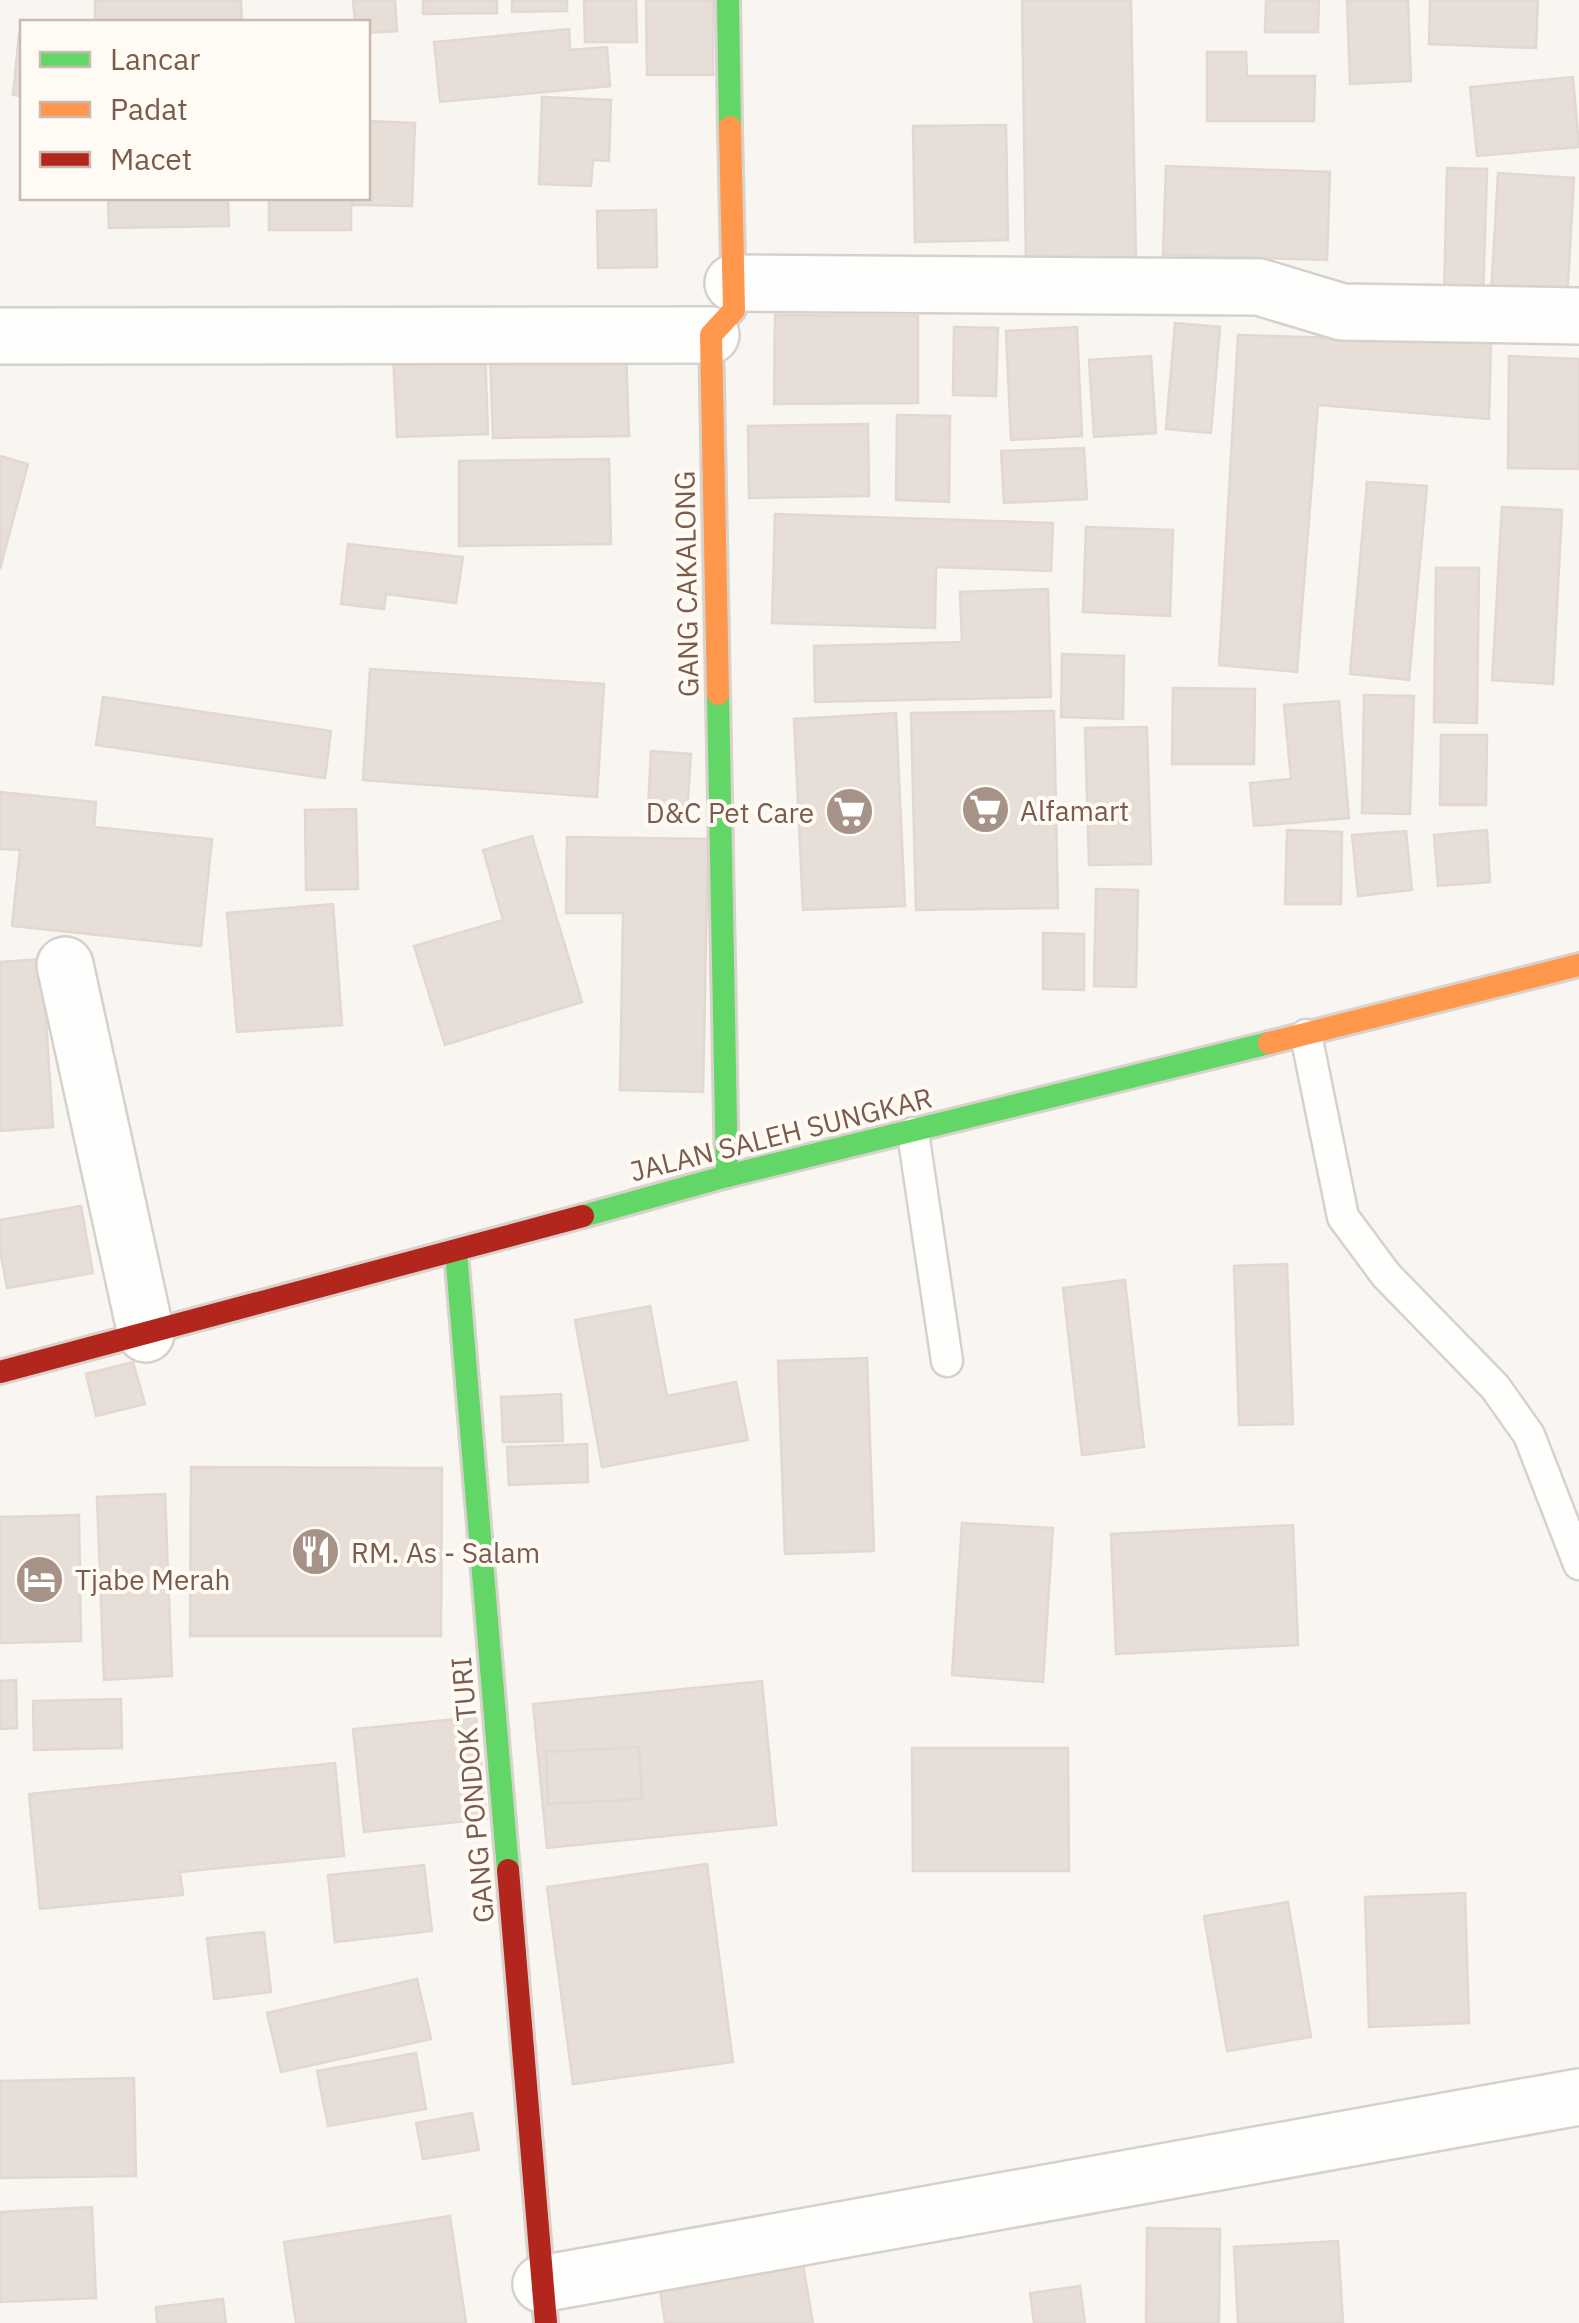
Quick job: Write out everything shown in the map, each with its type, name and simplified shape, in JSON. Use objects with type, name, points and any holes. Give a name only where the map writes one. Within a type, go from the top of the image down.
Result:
[{"type":"main road","name":"GANG CAKALONG","points":[[727,1176],[711,335],[734,310],[728,0]]},
{"type":"main road","name":"JALAN SALEH SUNGKAR","points":[[0,1372],[727,1176],[1579,965]]},
{"type":"main road","name":"GANG PONDOK TURI","points":[[456,1252],[543,2304]]},
{"type":"street","points":[[733,283],[1243,287],[1260,288],[1342,312],[1579,316]]},
{"type":"street","points":[[0,336],[711,335]]},
{"type":"street","points":[[66,965],[146,1334]]},
{"type":"street","points":[[543,2304],[1579,2096]]},
{"type":"lane","points":[[1306,1035],[1342,1217],[1386,1274],[1495,1387],[1530,1435],[1579,1564]]},
{"type":"lane","points":[[912,1133],[946,1361]]},
{"type":"building","points":[[95,0],[241,0],[242,20],[95,20]]},
{"type":"building","points":[[353,0],[395,0],[397,31],[370,33],[370,20],[355,20]]},
{"type":"building","points":[[423,0],[497,0],[497,13],[423,14]]},
{"type":"building","points":[[512,0],[567,0],[567,11],[512,12]]},
{"type":"building","points":[[584,0],[636,0],[637,42],[585,42]]},
{"type":"building","points":[[646,0],[713,0],[713,75],[647,75]]},
{"type":"building","points":[[1022,0],[1131,0],[1136,262],[1026,264]]},
{"type":"building","points":[[1266,0],[1319,0],[1318,32],[1265,32]]},
{"type":"building","points":[[1347,0],[1408,0],[1411,81],[1350,84]]},
{"type":"building","points":[[1430,0],[1538,0],[1536,48],[1429,44]]},
{"type":"building","points":[[569,29],[570,50],[607,47],[610,86],[440,102],[434,42]]},
{"type":"building","points":[[19,34],[20,34],[20,96],[13,95]]},
{"type":"building","points":[[1207,52],[1246,52],[1247,76],[1315,76],[1314,121],[1207,121]]},
{"type":"building","points":[[1573,77],[1579,147],[1477,156],[1470,87]]},
{"type":"building","points":[[542,97],[611,100],[609,161],[593,160],[591,186],[539,184]]},
{"type":"building","points":[[370,121],[415,123],[412,206],[353,205],[353,200],[370,200]]},
{"type":"building","points":[[1006,125],[1008,240],[915,242],[913,126]]},
{"type":"building","points":[[1166,166],[1330,172],[1327,260],[1163,255]]},
{"type":"building","points":[[1447,168],[1487,169],[1483,300],[1444,298]]},
{"type":"building","points":[[1498,173],[1574,178],[1567,300],[1491,295]]},
{"type":"building","points":[[108,200],[228,200],[229,226],[109,228]]},
{"type":"building","points":[[269,200],[351,200],[351,230],[269,230]]},
{"type":"building","points":[[656,210],[657,267],[598,268],[597,211]]},
{"type":"building","points":[[775,315],[918,316],[918,403],[774,404]]},
{"type":"building","points":[[1175,323],[1220,327],[1211,433],[1166,429]]},
{"type":"building","points":[[954,327],[998,328],[996,396],[953,395]]},
{"type":"building","points":[[1077,327],[1082,436],[1011,440],[1006,331]]},
{"type":"building","points":[[1238,335],[1491,342],[1489,419],[1318,405],[1297,672],[1219,665]]},
{"type":"building","points":[[485,349],[488,434],[397,437],[393,353]]},
{"type":"building","points":[[626,349],[629,436],[493,438],[490,352]]},
{"type":"building","points":[[1151,356],[1156,433],[1094,437],[1089,360]]},
{"type":"building","points":[[1509,356],[1579,359],[1579,469],[1508,468]]},
{"type":"building","points":[[897,415],[950,416],[949,502],[896,500]]},
{"type":"building","points":[[868,424],[869,496],[749,498],[748,426]]},
{"type":"building","points":[[1084,448],[1087,499],[1004,503],[1001,451]]},
{"type":"building","points":[[0,456],[28,464],[0,569]]},
{"type":"building","points":[[609,459],[611,544],[459,546],[459,461]]},
{"type":"building","points":[[1367,482],[1427,486],[1409,680],[1350,674]]},
{"type":"building","points":[[1502,507],[1562,510],[1553,684],[1492,680]]},
{"type":"building","points":[[775,514],[1053,523],[1051,571],[936,567],[935,628],[772,623]]},
{"type":"building","points":[[1086,527],[1173,530],[1170,616],[1083,612]]},
{"type":"building","points":[[348,544],[463,557],[456,603],[386,594],[384,609],[341,604]]},
{"type":"building","points":[[1436,568],[1479,568],[1477,723],[1434,722]]},
{"type":"building","points":[[1048,589],[1051,697],[815,702],[814,646],[962,642],[960,592]]},
{"type":"building","points":[[1062,654],[1124,656],[1123,719],[1061,717]]},
{"type":"building","points":[[370,669],[604,684],[597,797],[363,780]]},
{"type":"building","points":[[1173,688],[1255,689],[1254,764],[1172,764]]},
{"type":"building","points":[[1364,695],[1414,696],[1410,814],[1362,813]]},
{"type":"building","points":[[103,697],[331,731],[325,778],[96,745]]},
{"type":"building","points":[[1339,701],[1349,818],[1254,826],[1250,783],[1291,779],[1284,705]]},
{"type":"building","name":"Alfamart","points":[[1054,711],[1058,908],[916,910],[911,713]]},
{"type":"building","name":"D&C Pet Care","points":[[896,713],[905,906],[803,910],[794,719]]},
{"type":"building","points":[[1147,727],[1151,864],[1089,865],[1085,728]]},
{"type":"building","points":[[1441,735],[1487,735],[1486,805],[1440,805]]},
{"type":"building","points":[[651,751],[691,754],[687,812],[648,809]]},
{"type":"building","points":[[0,792],[96,802],[94,827],[212,839],[201,946],[12,926],[20,850],[0,849]]},
{"type":"building","points":[[356,809],[358,889],[306,890],[305,810]]},
{"type":"building","points":[[1287,830],[1342,832],[1341,904],[1285,904]]},
{"type":"building","points":[[1487,830],[1490,882],[1438,886],[1434,835]]},
{"type":"building","points":[[1406,831],[1412,890],[1358,896],[1352,835]]},
{"type":"building","points":[[532,836],[582,1002],[445,1045],[414,946],[503,920],[483,850]]},
{"type":"building","points":[[567,837],[708,839],[703,1092],[620,1090],[623,913],[566,913]]},
{"type":"building","points":[[1096,889],[1138,890],[1136,987],[1094,986]]},
{"type":"building","points":[[333,904],[342,1025],[237,1032],[227,913]]},
{"type":"building","points":[[1043,933],[1084,934],[1084,990],[1043,989]]},
{"type":"building","points":[[42,959],[53,1127],[0,1131],[0,962]]},
{"type":"building","points":[[81,1206],[93,1273],[7,1288],[0,1250],[0,1220]]},
{"type":"building","points":[[1287,1264],[1293,1424],[1239,1425],[1234,1266]]},
{"type":"building","points":[[1125,1280],[1144,1447],[1082,1455],[1063,1288]]},
{"type":"building","points":[[650,1306],[667,1396],[736,1382],[748,1440],[602,1467],[575,1320]]},
{"type":"building","points":[[867,1358],[874,1551],[785,1554],[778,1361]]},
{"type":"building","points":[[133,1362],[145,1404],[96,1416],[86,1374]]},
{"type":"building","points":[[561,1394],[563,1441],[503,1442],[501,1397]]},
{"type":"building","points":[[587,1444],[588,1482],[509,1485],[507,1447]]},
{"type":"building","name":"RM. As - Salam","points":[[191,1467],[442,1468],[441,1636],[190,1636]]},
{"type":"building","points":[[165,1494],[172,1676],[104,1680],[97,1497]]},
{"type":"building","name":"Tjabe Merah","points":[[79,1515],[81,1641],[0,1643],[0,1517]]},
{"type":"building","points":[[962,1523],[1053,1528],[1043,1682],[952,1675]]},
{"type":"building","points":[[1293,1525],[1298,1645],[1116,1654],[1111,1534]]},
{"type":"building","points":[[16,1680],[17,1728],[0,1729],[0,1681]]},
{"type":"building","points":[[762,1681],[776,1825],[547,1848],[533,1704]]},
{"type":"building","points":[[121,1699],[122,1748],[34,1750],[33,1701]]},
{"type":"building","points":[[476,1717],[487,1819],[364,1832],[353,1729]]},
{"type":"building","points":[[639,1747],[642,1799],[548,1804],[546,1752]]},
{"type":"building","points":[[912,1748],[1068,1748],[1069,1871],[913,1871]]},
{"type":"building","points":[[335,1763],[344,1856],[180,1872],[183,1895],[40,1909],[29,1794]]},
{"type":"building","points":[[707,1864],[733,2062],[573,2084],[547,1887]]},
{"type":"building","points":[[424,1865],[432,1931],[335,1942],[328,1875]]},
{"type":"building","points":[[1465,1893],[1469,2023],[1369,2027],[1365,1897]]},
{"type":"building","points":[[1288,1902],[1311,2037],[1227,2051],[1204,1916]]},
{"type":"building","points":[[264,1932],[271,1992],[214,1999],[207,1938]]},
{"type":"building","points":[[417,1979],[431,2039],[281,2072],[267,2013]]},
{"type":"building","points":[[416,2053],[426,2109],[328,2126],[317,2071]]},
{"type":"building","points":[[134,2078],[136,2176],[0,2178],[0,2081]]},
{"type":"building","points":[[472,2113],[479,2150],[423,2159],[416,2123]]},
{"type":"building","points":[[92,2207],[96,2298],[0,2302],[0,2212]]},
{"type":"building","points":[[450,2216],[466,2323],[296,2323],[284,2242]]},
{"type":"building","points":[[1147,2228],[1220,2229],[1219,2323],[1146,2323]]},
{"type":"building","points":[[1338,2241],[1343,2323],[1238,2323],[1234,2247]]},
{"type":"building","points":[[803,2265],[813,2323],[665,2323],[660,2289]]},
{"type":"building","points":[[1080,2286],[1085,2323],[1034,2323],[1030,2293]]},
{"type":"building","points":[[223,2299],[226,2323],[157,2323],[156,2307]]},
{"type":"traffic: fast","points":[[728,0],[730,127]]},
{"type":"traffic: fast","points":[[718,694],[727,1176]]},
{"type":"traffic: fast","points":[[583,1216],[727,1176],[1269,1043]]},
{"type":"traffic: fast","points":[[456,1252],[508,1870]]},
{"type":"traffic: slow","points":[[718,694],[711,335],[734,310],[730,127]]},
{"type":"traffic: slow","points":[[1269,1043],[1579,965]]},
{"type":"traffic: jam","points":[[0,1372],[583,1216]]},
{"type":"traffic: jam","points":[[508,1870],[546,2323]]},
{"type":"place","name":"Alfamart","points":[[985,810]]},
{"type":"place","name":"D&C Pet Care","points":[[849,812]]},
{"type":"place","name":"RM. As - Salam","points":[[316,1552]]},
{"type":"place","name":"Tjabe Merah","points":[[40,1579]]}]
